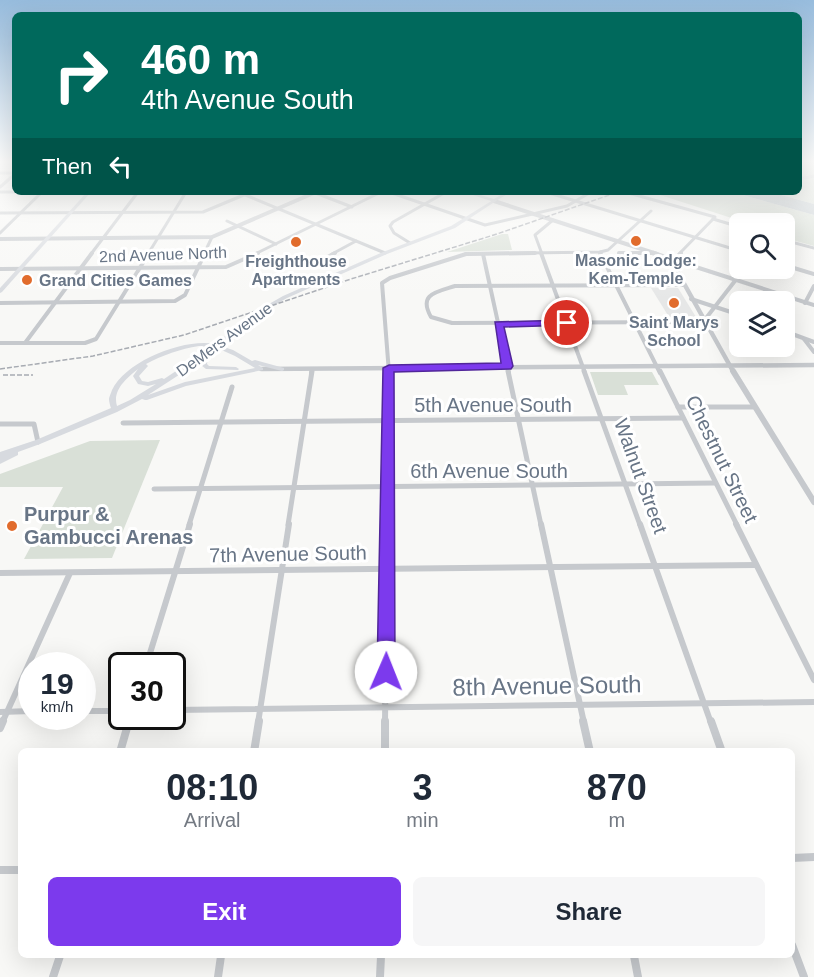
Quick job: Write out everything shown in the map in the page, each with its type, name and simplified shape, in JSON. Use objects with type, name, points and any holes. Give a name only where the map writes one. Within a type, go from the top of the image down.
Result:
[{"type":"main road","points":[[0,291],[75,208]]},
{"type":"main road","name":"DeMers Avenue","points":[[0,461],[38,442],[132,402],[205,355],[264,309],[285,297],[466,220],[484,208]]},
{"type":"main road","points":[[115,410],[112,397],[123,377],[144,363],[190,346],[209,344],[224,348],[261,369]]},
{"type":"main road","points":[[172,352],[144,366],[136,376],[140,382],[148,384],[174,375]]},
{"type":"main road","points":[[205,355],[204,365],[208,368],[261,369]]},
{"type":"main road","points":[[237,356],[282,369]]},
{"type":"main road","points":[[132,402],[185,384],[261,369]]},
{"type":"main road","name":"DeMers Avenue","points":[[0,454],[38,442]]},
{"type":"street","points":[[0,233],[26,208]]},
{"type":"street","points":[[25,343],[127,208]]},
{"type":"street","points":[[0,344],[92,342],[96,339],[176,208]]},
{"type":"street","points":[[0,213],[203,212],[214,208]]},
{"type":"street","points":[[276,208],[385,253]]},
{"type":"street","points":[[0,239],[212,237],[282,208]]},
{"type":"street","name":"2nd Avenue North","points":[[0,269],[231,266],[350,208]]},
{"type":"street","points":[[410,243],[394,233],[390,226],[418,208]]},
{"type":"street","points":[[433,208],[485,225],[558,208]]},
{"type":"street","points":[[515,208],[814,305]]},
{"type":"street","points":[[596,208],[729,248]]},
{"type":"street","points":[[678,208],[729,223]]},
{"type":"street","points":[[385,748],[389,368],[381,288],[385,280],[453,256],[608,250],[651,211]]},
{"type":"street","points":[[714,218],[672,262],[727,366],[814,502]]},
{"type":"street","name":"Walnut Street","points":[[553,220],[535,235],[721,748]]},
{"type":"street","points":[[227,221],[276,244]]},
{"type":"street","points":[[0,303],[179,300],[185,295],[212,237]]},
{"type":"street","points":[[315,264],[356,241]]},
{"type":"street","points":[[795,243],[814,248]]},
{"type":"street","name":"Chestnut Street","points":[[600,252],[814,680]]},
{"type":"street","points":[[619,253],[652,253]]},
{"type":"street","points":[[483,254],[589,748]]},
{"type":"street","points":[[795,268],[814,274]]},
{"type":"street","points":[[703,322],[736,280]]},
{"type":"street","points":[[683,285],[455,286],[434,293],[426,300],[425,306],[431,317],[440,321],[498,324],[703,322]]},
{"type":"street","points":[[805,303],[814,286]]},
{"type":"street","points":[[691,298],[729,311]]},
{"type":"street","points":[[795,335],[814,342]]},
{"type":"street","points":[[803,338],[814,352]]},
{"type":"street","points":[[261,369],[814,365]]},
{"type":"street","points":[[255,748],[312,369]]},
{"type":"street","points":[[150,652],[232,387]]},
{"type":"street","points":[[678,407],[753,407]]},
{"type":"street","name":"5th Avenue South","points":[[123,423],[683,418]]},
{"type":"street","points":[[0,424],[34,424],[38,442]]},
{"type":"street","name":"6th Avenue South","points":[[154,489],[715,483]]},
{"type":"street","name":"7th Avenue South","points":[[0,573],[756,565]]},
{"type":"street","points":[[0,728],[4,712],[70,573]]},
{"type":"street","name":"8th Avenue South","points":[[186,710],[814,702]]},
{"type":"street","points":[[121,748],[126,730]]},
{"type":"street","points":[[795,858],[814,857]]},
{"type":"street","points":[[0,870],[18,870]]},
{"type":"street","points":[[795,953],[804,977]]},
{"type":"street","points":[[53,977],[59,958]]},
{"type":"street","points":[[218,977],[221,958]]},
{"type":"street","points":[[380,977],[381,958]]},
{"type":"street","points":[[634,958],[638,977]]},
{"type":"shaded area","points":[[699,208],[788,208],[814,215],[814,246],[795,241],[795,213],[729,213],[729,217]]},
{"type":"shaded area","points":[[788,208],[814,208],[814,215]]},
{"type":"shaded area","points":[[508,234],[512,250],[447,252]]},
{"type":"shaded area","name":"Saint Marys School","points":[[651,288],[678,288],[696,317],[669,317]]},
{"type":"shaded area","points":[[590,372],[652,372],[659,385],[624,385],[628,395],[598,395]]},
{"type":"shaded area","points":[[160,440],[112,558],[24,559],[63,487],[0,487],[0,474],[90,441]]},
{"type":"railway","points":[[0,369],[93,356],[184,335],[573,208]]},
{"type":"railway","points":[[3,375],[33,375]]},
{"type":"place","name":"Masonic Lodge: Kem-Temple","points":[[636,241]]},
{"type":"place","name":"Freighthouse Apartments","points":[[296,242]]},
{"type":"place","name":"Grand Cities Games","points":[[27,280]]},
{"type":"place","name":"Saint Marys School","points":[[674,303]]},
{"type":"place","name":"Purpur & Gambucci Arenas","points":[[12,526]]},
{"type":"route","points":[[386,672],[389,368],[507,366],[498,324],[567,323]]}]
